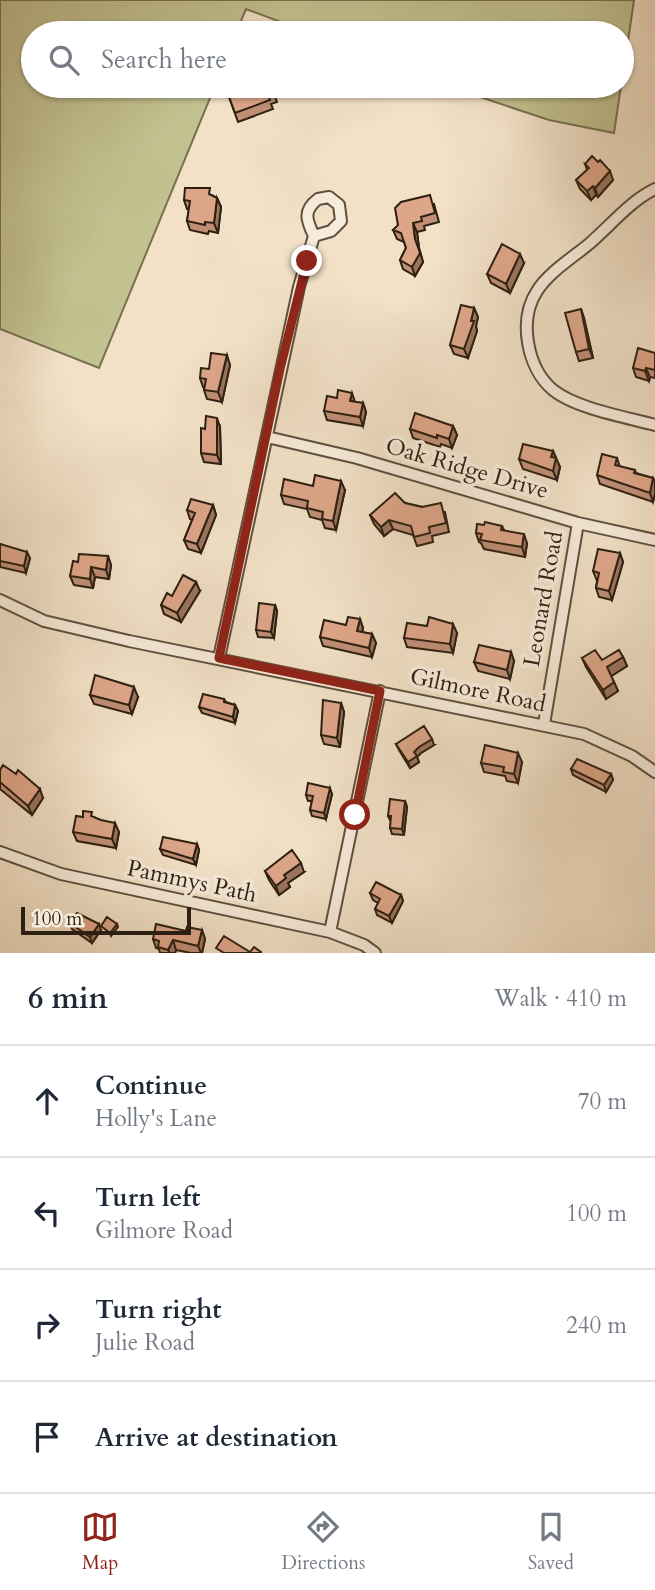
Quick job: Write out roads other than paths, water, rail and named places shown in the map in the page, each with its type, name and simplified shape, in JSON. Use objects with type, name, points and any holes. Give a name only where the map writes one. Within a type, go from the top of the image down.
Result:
[{"type":"street","points":[[655,189],[628,209],[537,291],[527,325],[528,345],[536,369],[553,390],[572,400],[655,425]]},
{"type":"street","points":[[219,658],[299,287],[314,236]]},
{"type":"street","name":"Oak Ridge Drive","points":[[267,436],[357,458],[578,523],[655,540]]},
{"type":"street","name":"Leonard Road","points":[[544,724],[578,523]]},
{"type":"street","name":"Gilmore Road","points":[[0,600],[44,621],[544,724],[606,743],[655,772]]},
{"type":"street","points":[[330,932],[380,691]]},
{"type":"street","name":"Pammys Path","points":[[0,852],[61,874],[330,932],[364,945],[374,953]]}]
